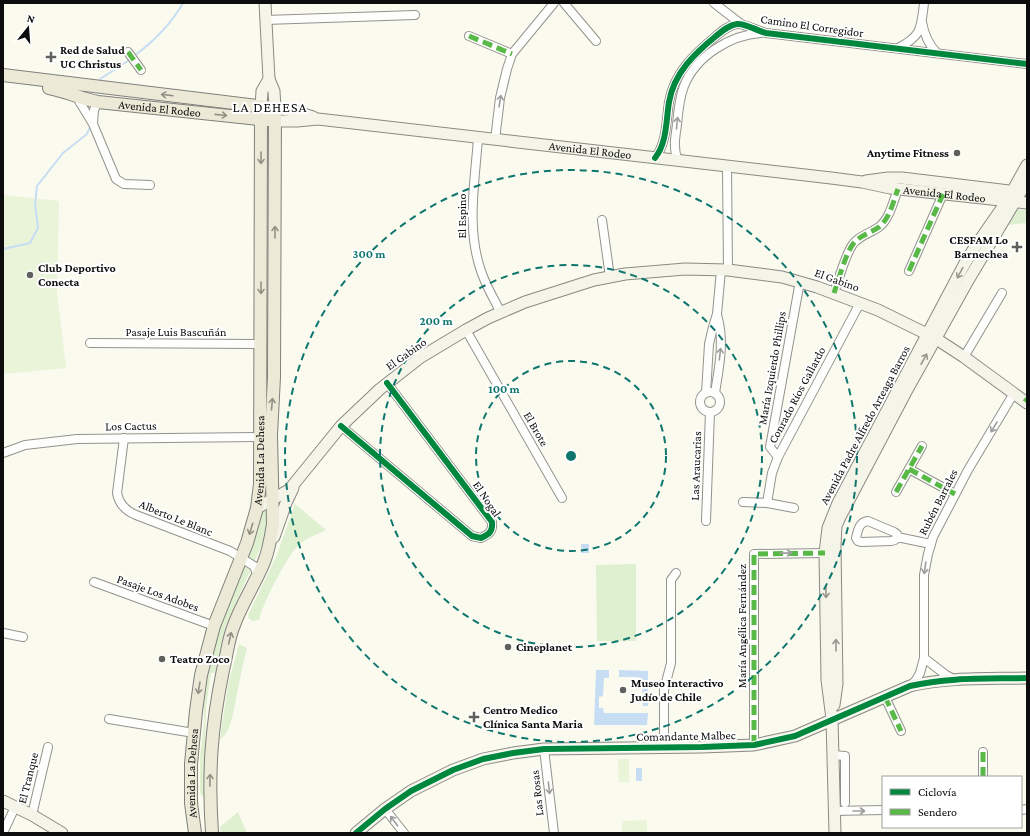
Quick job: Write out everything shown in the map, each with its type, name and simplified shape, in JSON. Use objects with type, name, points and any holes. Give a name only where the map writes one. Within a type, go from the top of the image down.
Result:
[{"type":"main road","name":"Avenida La Dehesa","points":[[212,833],[210,807],[211,745],[221,679],[233,627],[266,556],[273,524],[271,434],[274,377],[275,108],[274,91],[269,78],[265,3]]},
{"type":"main road","name":"Avenida El Rodeo","points":[[3,75],[261,106],[294,111],[318,119],[655,158],[676,156],[727,167],[862,182],[898,189],[943,194],[1017,196]]},
{"type":"main road","name":"Avenida La Dehesa","points":[[195,833],[191,788],[194,733],[201,675],[214,626],[242,558],[258,508],[260,476],[261,106],[262,91],[269,78]]},
{"type":"main road","name":"Avenida El Rodeo","points":[[3,82],[60,90],[98,102],[275,121],[318,119]]},
{"type":"main road","points":[[192,112],[201,108],[201,104],[197,99]]},
{"type":"main road","points":[[1017,196],[1027,165]]},
{"type":"main road","name":"Avenida El Rodeo","points":[[862,182],[888,178],[902,178],[1017,196],[1027,203]]},
{"type":"main road","points":[[1017,196],[1027,181]]},
{"type":"main road","name":"Avenida Padre Alfredo Arteaga Barros","points":[[832,719],[837,684],[835,583],[836,526],[971,254],[1017,196]]},
{"type":"main road","name":"El Gabino","points":[[258,508],[289,490],[341,426],[387,383],[421,357],[466,330],[501,313],[548,294],[610,277],[678,270],[725,270],[763,274],[800,281],[860,303],[931,336],[964,357],[1026,401]]},
{"type":"main road","name":"Avenida Padre Alfredo Arteaga Barros","points":[[835,833],[832,719],[827,680],[825,553],[828,528],[838,503],[931,336]]},
{"type":"main road","name":"El Gabino","points":[[266,556],[286,503],[295,484]]},
{"type":"main road","name":"Comandante Malbec","points":[[356,833],[385,809],[411,791],[453,770],[498,756],[544,749],[664,748],[754,745],[795,736],[910,686],[930,682],[956,680],[1027,678]]},
{"type":"main road","points":[[191,788],[210,807]]},
{"type":"main road","points":[[3,801],[32,815],[62,833]]},
{"type":"main road","name":"Avenida Padre Alfredo Arteaga Barros","points":[[832,833],[834,815]]},
{"type":"street","points":[[495,140],[500,98],[506,69],[512,54],[554,3]]},
{"type":"street","points":[[564,3],[596,41]]},
{"type":"street","points":[[714,3],[741,24]]},
{"type":"street","points":[[898,48],[916,36],[922,21],[924,3]]},
{"type":"street","points":[[719,34],[724,22],[723,10]]},
{"type":"street","points":[[265,20],[414,15]]},
{"type":"street","points":[[922,21],[924,32],[928,41],[937,53]]},
{"type":"street","points":[[662,149],[669,103],[672,90],[678,78],[691,59],[719,34],[731,25],[741,24]]},
{"type":"street","name":"Camino El Corregidor","points":[[741,24],[766,32],[1027,64]]},
{"type":"street","name":"Camino El Corregidor","points":[[676,156],[680,98],[691,73],[708,55],[727,42],[748,35],[766,32]]},
{"type":"street","points":[[469,36],[512,54]]},
{"type":"street","points":[[130,56],[141,70]]},
{"type":"street","points":[[76,96],[93,124],[118,181],[127,184],[150,185]]},
{"type":"street","points":[[93,124],[94,114],[98,102]]},
{"type":"street","name":"El Espino","points":[[478,138],[472,212],[473,241],[483,278],[501,313]]},
{"type":"street","points":[[655,158],[662,149],[668,146],[676,156]]},
{"type":"street","name":"Las Araucarias","points":[[710,412],[704,409],[700,404],[701,397],[706,393],[709,344],[717,314],[725,270],[727,167]]},
{"type":"street","points":[[834,293],[851,248],[858,239],[876,229],[884,222],[898,189]]},
{"type":"street","points":[[909,270],[943,194]]},
{"type":"street","points":[[602,220],[610,277]]},
{"type":"street","name":"María Izquierdo Phillips","points":[[778,457],[770,447],[800,281]]},
{"type":"street","points":[[964,357],[1002,293]]},
{"type":"street","name":"Conrado Ríos Gallardo","points":[[766,503],[772,473],[778,457],[860,303]]},
{"type":"street","name":"Las Araucarias","points":[[710,412],[719,406],[720,400],[715,393],[722,341],[717,314]]},
{"type":"street","name":"El Brote","points":[[466,330],[562,498]]},
{"type":"street","name":"Pasaje Luis Bascuñán","points":[[90,343],[260,344]]},
{"type":"street","name":"El Nogal","points":[[341,426],[472,536],[481,538],[490,533],[492,530],[492,522],[387,383]]},
{"type":"street","points":[[706,393],[715,393]]},
{"type":"street","name":"Rubén Barrales","points":[[910,686],[920,673],[924,658],[924,575],[936,529],[986,438],[1014,393]]},
{"type":"street","name":"Las Araucarias","points":[[706,521],[710,412]]},
{"type":"street","name":"Los Cactus","points":[[3,453],[25,445],[84,439],[260,437]]},
{"type":"street","name":"Alberto Le Blanc","points":[[124,438],[117,493],[118,500],[124,507],[136,515],[230,551],[254,566],[258,576]]},
{"type":"street","points":[[896,492],[922,446]]},
{"type":"street","points":[[909,469],[955,494]]},
{"type":"street","points":[[743,502],[766,503],[794,508]]},
{"type":"street","points":[[866,521],[894,532],[897,534],[897,537],[895,540],[891,541],[861,542],[856,538],[860,524],[866,521]]},
{"type":"street","points":[[897,537],[931,544]]},
{"type":"street","name":"María Angélica Fernández","points":[[754,745],[754,554],[825,553]]},
{"type":"street","name":"Comandante Malbec","points":[[664,748],[664,690],[671,663],[671,580],[676,573]]},
{"type":"street","name":"Pasaje Los Adobes","points":[[94,582],[214,626]]},
{"type":"street","points":[[3,633],[23,637]]},
{"type":"street","points":[[924,658],[946,675],[956,680]]},
{"type":"street","points":[[885,697],[901,731]]},
{"type":"street","points":[[109,718],[194,733]]},
{"type":"street","name":"El Tranque","points":[[32,815],[48,747]]},
{"type":"street","name":"Las Rosas","points":[[544,749],[554,833]]},
{"type":"street","points":[[983,752],[983,776]]},
{"type":"street","points":[[833,755],[845,756],[845,803]]},
{"type":"street","points":[[3,833],[15,807]]},
{"type":"street","points":[[385,809],[404,833]]},
{"type":"street","points":[[834,815],[882,810]]},
{"type":"green space","name":"Club Deportivo Conecta","points":[[3,195],[59,201],[57,292],[66,368],[3,374]]},
{"type":"green space","points":[[1016,209],[1027,210],[1027,223],[1007,225]]},
{"type":"green space","points":[[269,503],[270,527],[225,627],[215,673],[211,673],[206,708],[204,796],[202,796],[200,792],[200,757],[204,723],[203,693],[210,656],[220,624],[245,563],[259,510]]},
{"type":"green space","points":[[295,504],[326,530],[307,539],[296,548],[283,567],[265,603],[259,620],[253,621],[249,619],[248,615],[276,557]]},
{"type":"green space","points":[[636,564],[636,641],[597,641],[596,565]]},
{"type":"green space","points":[[239,644],[247,648],[231,723],[228,730],[220,739],[228,685]]},
{"type":"green space","points":[[618,759],[629,759],[629,782],[619,782]]},
{"type":"green space","points":[[238,812],[247,833],[221,833],[220,827]]},
{"type":"green space","points":[[647,820],[647,833],[622,833],[622,821]]},
{"type":"water","points":[[581,544],[589,544],[589,553],[581,553]]},
{"type":"water","points":[[596,670],[609,670],[609,678],[604,678],[603,696],[599,697],[599,708],[603,708],[604,713],[648,713],[647,725],[594,725]]},
{"type":"water","points":[[619,670],[648,671],[648,706],[643,706],[642,683],[639,683],[639,677],[619,677]]},
{"type":"water","points":[[636,768],[642,768],[642,781],[636,781]]},
{"type":"waterway","points":[[134,56],[161,32],[183,3]]},
{"type":"waterway","points":[[100,79],[131,59]]},
{"type":"waterway","points":[[3,249],[30,243],[38,228],[35,204],[37,186],[63,153],[87,134],[89,129]]},
{"type":"marked path","points":[[469,36],[512,54]]},
{"type":"marked path","points":[[128,52],[141,70]]},
{"type":"marked path","points":[[834,293],[845,261],[853,244],[859,238],[876,229],[883,223],[891,210],[898,189]]},
{"type":"marked path","points":[[909,271],[943,194]]},
{"type":"marked path","points":[[896,492],[922,446]]},
{"type":"marked path","points":[[909,469],[955,494]]},
{"type":"marked path","points":[[754,745],[754,554],[825,553]]},
{"type":"marked path","points":[[885,697],[901,731]]},
{"type":"marked path","points":[[983,752],[983,776]]},
{"type":"cycle path","points":[[655,158],[662,146],[669,102],[675,82],[680,73],[693,57],[723,30],[737,24],[766,33],[1027,64]]},
{"type":"cycle path","points":[[341,426],[472,536],[481,538],[488,534],[492,528],[492,522],[387,383]]},
{"type":"cycle path","points":[[356,833],[385,809],[411,791],[453,770],[483,759],[544,749],[754,745],[795,736],[910,686],[953,680],[1027,678]]},
{"type":"place","name":"Red de Salud UC Christus","points":[[51,57]]},
{"type":"place","name":"Anytime Fitness","points":[[957,153]]},
{"type":"place","name":"CESFAM Lo Barnechea","points":[[1017,247]]},
{"type":"place","name":"Club Deportivo Conecta","points":[[30,275]]},
{"type":"place","name":"Cineplanet","points":[[508,647]]},
{"type":"place","name":"Teatro Zoco","points":[[162,659]]},
{"type":"place","name":"Museo Interactivo Judío de Chile","points":[[623,690]]},
{"type":"place","name":"Centro Medico Clínica Santa Maria","points":[[474,717]]},
{"type":"district","name":"LA DEHESA","points":[[270,107]]}]
